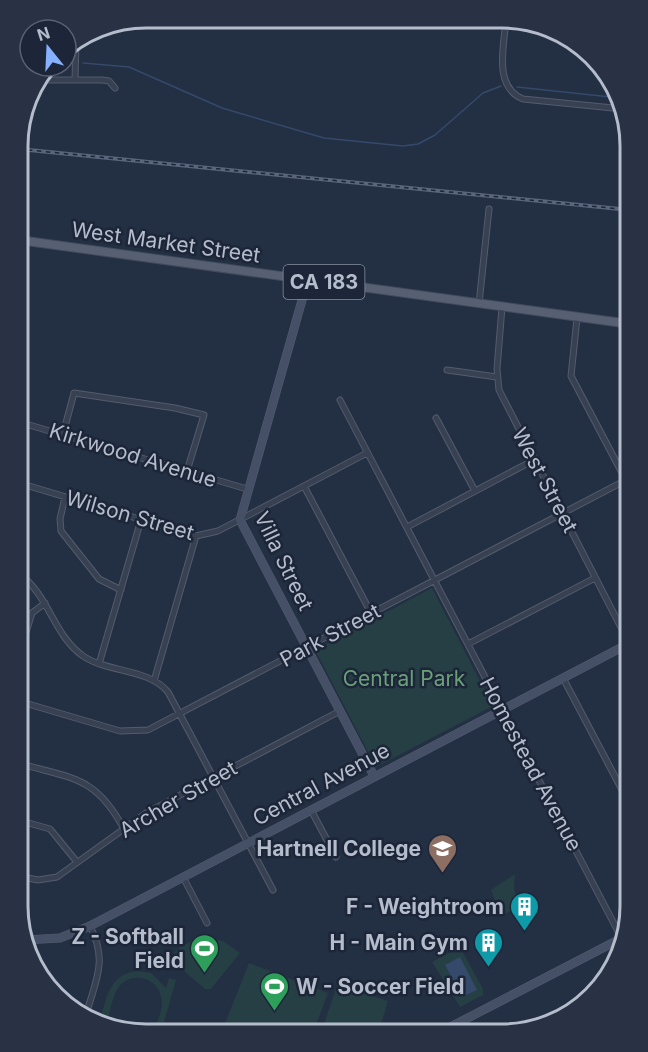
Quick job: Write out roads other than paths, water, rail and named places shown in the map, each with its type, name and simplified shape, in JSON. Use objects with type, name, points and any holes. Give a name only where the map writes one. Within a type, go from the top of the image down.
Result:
[{"type":"main road","name":"West Market Street","points":[[28,241],[620,323]]},
{"type":"street","points":[[506,29],[503,74],[512,92],[523,99],[613,108]]},
{"type":"street","points":[[50,80],[109,81],[115,88]]},
{"type":"street","points":[[480,304],[489,208]]},
{"type":"street","name":"Villa Street","points":[[308,279],[240,520],[374,776]]},
{"type":"street","name":"West Street","points":[[502,308],[497,377],[502,399],[619,623]]},
{"type":"street","points":[[577,318],[572,376],[620,464]]},
{"type":"street","points":[[447,370],[497,377]]},
{"type":"street","points":[[63,434],[74,393],[175,408],[204,415],[187,471]]},
{"type":"street","name":"Homestead Avenue","points":[[340,400],[617,930]]},
{"type":"street","points":[[436,418],[475,492]]},
{"type":"street","name":"Kirkwood Avenue","points":[[28,424],[247,489]]},
{"type":"street","name":"Wilson Street","points":[[28,486],[196,536],[213,534],[367,453]]},
{"type":"street","points":[[407,527],[534,460]]},
{"type":"street","name":"Park Street","points":[[28,704],[129,732],[148,730],[620,483]]},
{"type":"street","points":[[304,486],[371,613]]},
{"type":"street","points":[[65,497],[59,522],[63,533],[83,555],[99,579],[121,590]]},
{"type":"street","points":[[99,664],[141,520]]},
{"type":"street","points":[[154,681],[196,536]]},
{"type":"street","points":[[468,644],[596,578]]},
{"type":"street","points":[[28,581],[45,603],[67,641],[81,655],[99,664],[154,681],[168,692],[273,890]]},
{"type":"street","points":[[28,625],[31,615],[45,603]]},
{"type":"street","name":"Central Avenue","points":[[34,940],[52,939],[90,926],[619,649]]},
{"type":"street","points":[[563,678],[619,784]]},
{"type":"street","name":"Archer Street","points":[[28,878],[51,879],[146,813],[340,711]]},
{"type":"street","points":[[28,766],[94,788],[112,806],[124,829]]},
{"type":"street","points":[[311,810],[336,857]]},
{"type":"street","points":[[28,823],[53,832],[77,862]]},
{"type":"street","points":[[183,877],[207,923]]},
{"type":"street","points":[[88,1008],[101,959],[99,947],[90,926]]},
{"type":"street","points":[[458,1023],[613,942]]},
{"type":"water","points":[[460,957],[477,990],[462,997],[445,965]]},
{"type":"waterway","points":[[83,63],[129,67],[222,108],[324,138],[403,146],[418,144],[435,135],[483,93],[501,86]]},
{"type":"waterway","points":[[517,87],[609,97]]},
{"type":"railway","points":[[28,150],[620,209]]},
{"type":"place","name":"Hartnell College","points":[[442,874]]},
{"type":"place","name":"F - Weightroom","points":[[525,932]]},
{"type":"place","name":"H - Main Gym","points":[[489,968]]},
{"type":"place","name":"Z - Softball Field","points":[[205,974]]},
{"type":"place","name":"W - Soccer Field","points":[[275,1012]]},
{"type":"park label","name":"Central Park","points":[[404,678]]}]
